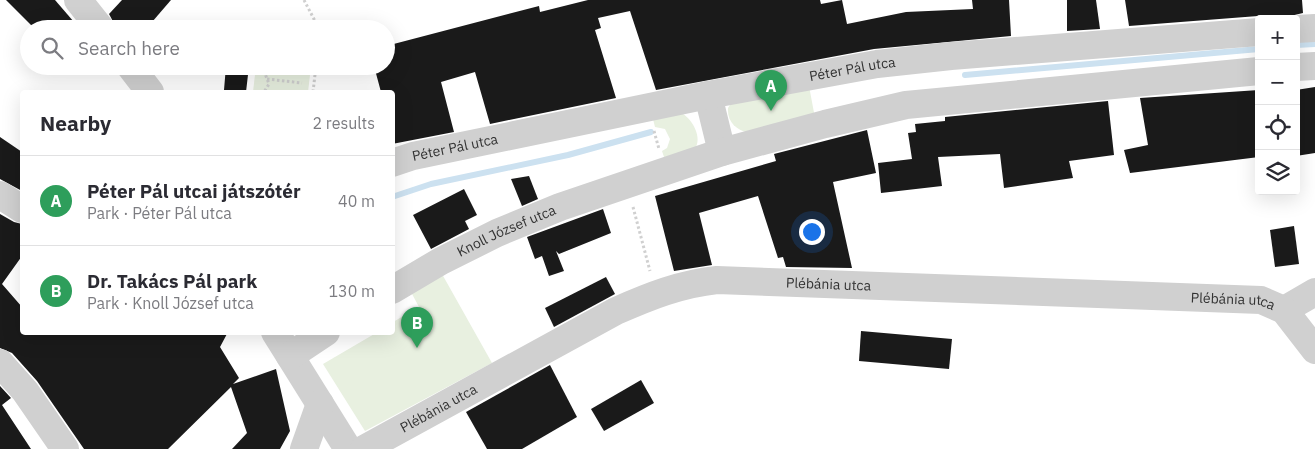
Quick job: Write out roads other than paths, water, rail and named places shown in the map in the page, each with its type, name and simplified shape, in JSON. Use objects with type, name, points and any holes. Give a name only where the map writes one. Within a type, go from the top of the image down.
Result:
[{"type":"street","points":[[78,0],[93,20]]},
{"type":"street","points":[[1300,29],[1315,28]]},
{"type":"street","name":"Péter Pál utca","points":[[395,162],[648,108],[901,61],[1255,32]]},
{"type":"street","points":[[1300,67],[1315,66]]},
{"type":"street","points":[[708,96],[722,152],[825,124],[906,105],[1255,71]]},
{"type":"street","points":[[137,75],[148,90]]},
{"type":"street","name":"Knoll József utca","points":[[395,288],[441,260],[497,233],[560,207],[630,197],[665,171],[722,152]]},
{"type":"street","points":[[0,195],[20,208]]},
{"type":"street","name":"Plébánia utca","points":[[365,448],[616,311],[656,293],[692,282],[717,280],[1260,300],[1284,310],[1315,292]]},
{"type":"street","points":[[1284,310],[1315,350]]},
{"type":"street","points":[[277,335],[320,404],[365,448]]},
{"type":"street","points":[[290,356],[322,335]]},
{"type":"street","points":[[0,363],[26,391],[65,449]]},
{"type":"street","points":[[304,449],[320,404]]},
{"type":"waterway","points":[[1300,45],[1315,44]]},
{"type":"waterway","points":[[965,75],[1255,49]]},
{"type":"waterway","points":[[395,196],[431,184],[568,155],[651,132]]},
{"type":"place","name":"Péter Pál utcai játszótér","points":[[771,111]]},
{"type":"place","name":"Dr. Takács Pál park","points":[[417,348]]}]
